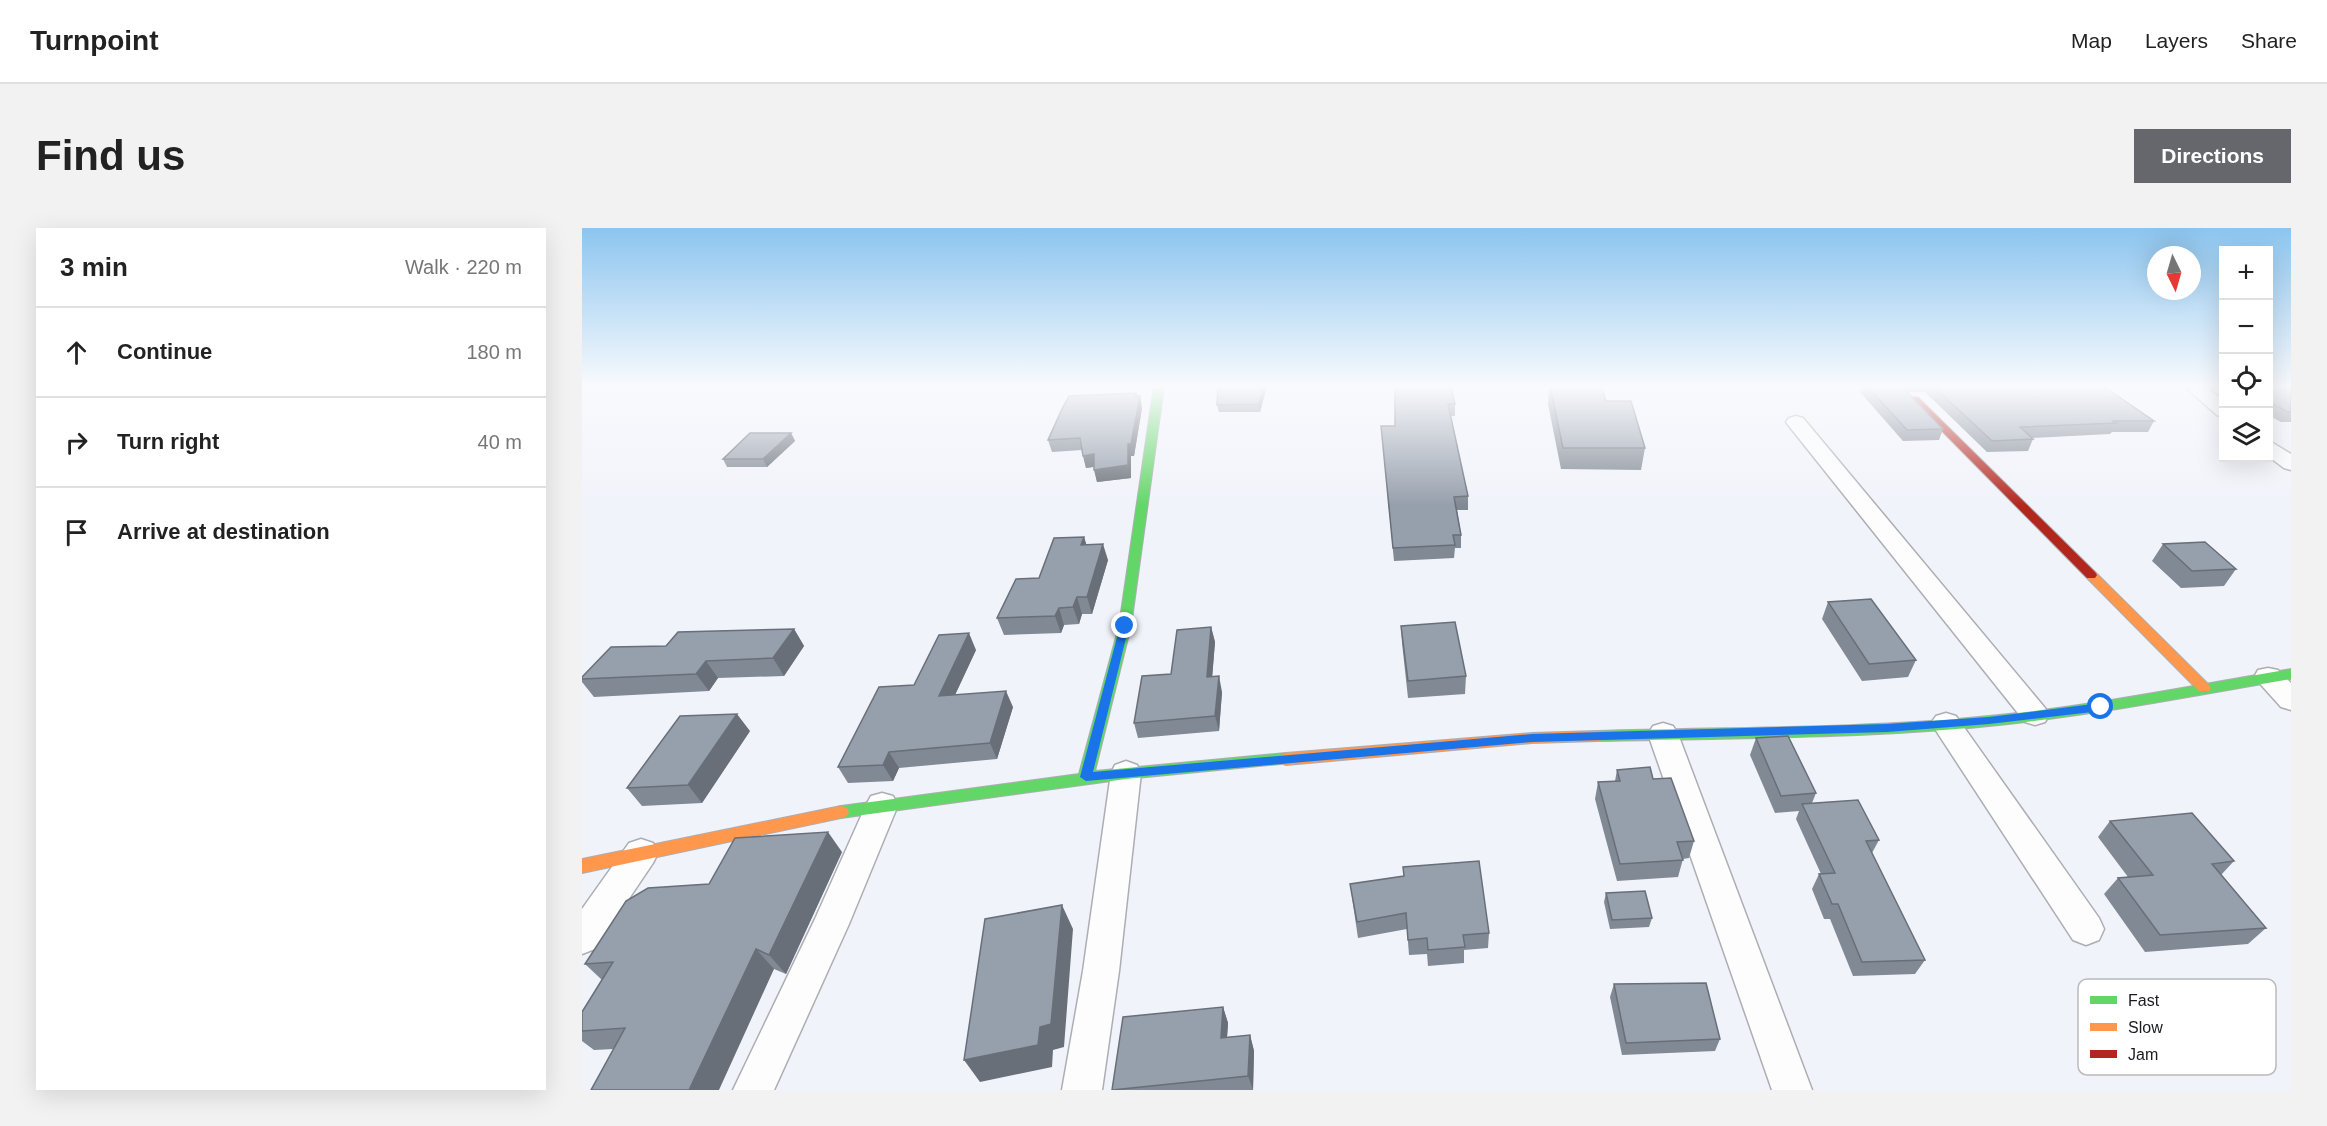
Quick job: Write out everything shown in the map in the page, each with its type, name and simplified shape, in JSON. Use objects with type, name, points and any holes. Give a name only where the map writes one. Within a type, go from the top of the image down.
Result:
[{"type":"street","points":[[1086,777],[1125,626],[1153,426]]},
{"type":"street","points":[[1799,426],[2034,715]]},
{"type":"street","points":[[1942,426],[2205,688]]},
{"type":"street","points":[[2273,450],[2291,464]]},
{"type":"street","points":[[582,866],[882,805],[1126,773],[1532,738],[1887,728],[1946,723],[2101,707],[2280,675],[2291,700]]},
{"type":"street","points":[[1946,723],[2086,929]]},
{"type":"street","points":[[1663,734],[1792,1090]]},
{"type":"street","points":[[1082,1090],[1101,970],[1126,773]]},
{"type":"street","points":[[753,1090],[831,924],[882,805]]},
{"type":"street","points":[[582,938],[641,853]]},
{"type":"building","points":[[1054,426],[1134,426],[1131,444],[1128,444],[1128,465],[1094,470],[1094,454],[1083,456],[1080,438],[1048,440]]},
{"type":"building","points":[[1381,426],[1453,426],[1468,496],[1454,497],[1461,535],[1453,535],[1455,545],[1393,548]]},
{"type":"building","points":[[1558,426],[1639,426],[1645,448],[1563,448]]},
{"type":"building","points":[[1904,426],[1940,426],[1943,429],[1907,430]]},
{"type":"building","points":[[1976,426],[2039,426],[2020,427],[2033,439],[1992,441]]},
{"type":"building","points":[[750,433],[791,433],[763,459],[723,459]]},
{"type":"building","points":[[1084,537],[1081,545],[1103,544],[1087,597],[1077,597],[1073,607],[1059,608],[1055,616],[997,618],[1016,579],[1039,578],[1054,538]]},
{"type":"building","points":[[2205,542],[2236,569],[2192,571],[2163,544]]},
{"type":"building","points":[[1871,599],[1916,660],[1869,664],[1828,602]]},
{"type":"building","points":[[1455,622],[1466,676],[1408,681],[1401,626]]},
{"type":"building","points":[[1211,627],[1207,677],[1219,676],[1215,716],[1134,723],[1142,676],[1171,674],[1177,630]]},
{"type":"building","points":[[794,629],[773,658],[706,661],[696,674],[582,679],[611,647],[666,646],[678,632]]},
{"type":"building","points":[[969,633],[939,696],[1006,691],[990,743],[889,752],[883,765],[838,767],[879,687],[914,685],[939,635]]},
{"type":"building","points":[[737,714],[688,785],[627,788],[680,716]]},
{"type":"building","points":[[1788,736],[1816,793],[1781,796],[1756,738]]},
{"type":"building","points":[[1650,767],[1653,779],[1671,778],[1694,841],[1677,842],[1683,860],[1620,864],[1598,782],[1620,781],[1617,770]]},
{"type":"building","points":[[1858,800],[1879,840],[1866,841],[1925,960],[1862,962],[1838,904],[1832,904],[1819,874],[1835,873],[1802,804]]},
{"type":"building","points":[[2192,813],[2234,861],[2212,864],[2266,928],[2160,935],[2118,878],[2153,875],[2110,821]]},
{"type":"building","points":[[828,832],[769,955],[756,949],[689,1090],[591,1090],[625,1028],[582,1031],[582,1012],[613,962],[585,964],[626,901],[648,888],[709,884],[735,838]]},
{"type":"building","points":[[1479,861],[1489,933],[1463,935],[1465,947],[1428,950],[1427,938],[1408,940],[1406,913],[1357,922],[1350,884],[1404,876],[1403,867]]},
{"type":"building","points":[[1645,891],[1652,918],[1612,920],[1606,893]]},
{"type":"building","points":[[1062,905],[1051,1024],[1040,1027],[1038,1045],[964,1060],[985,919]]},
{"type":"building","points":[[1706,983],[1720,1039],[1626,1043],[1614,984]]},
{"type":"building","points":[[1223,1007],[1221,1038],[1250,1035],[1248,1076],[1112,1090],[1123,1017]]},
{"type":"traffic: fast","points":[[1086,777],[1125,626],[1153,426]]},
{"type":"traffic: fast","points":[[1598,736],[1843,730],[1989,721],[2103,706],[2291,674]]},
{"type":"traffic: fast","points":[[841,812],[1126,773],[1286,759]]},
{"type":"traffic: slow","points":[[2091,575],[2204,688]]},
{"type":"traffic: slow","points":[[1286,759],[1532,738],[1598,736]]},
{"type":"traffic: slow","points":[[582,866],[841,812]]},
{"type":"traffic: jam","points":[[1942,426],[2091,575]]},
{"type":"route","points":[[1125,626],[1086,777],[1532,738],[1887,728],[1989,721],[2101,707]]}]
